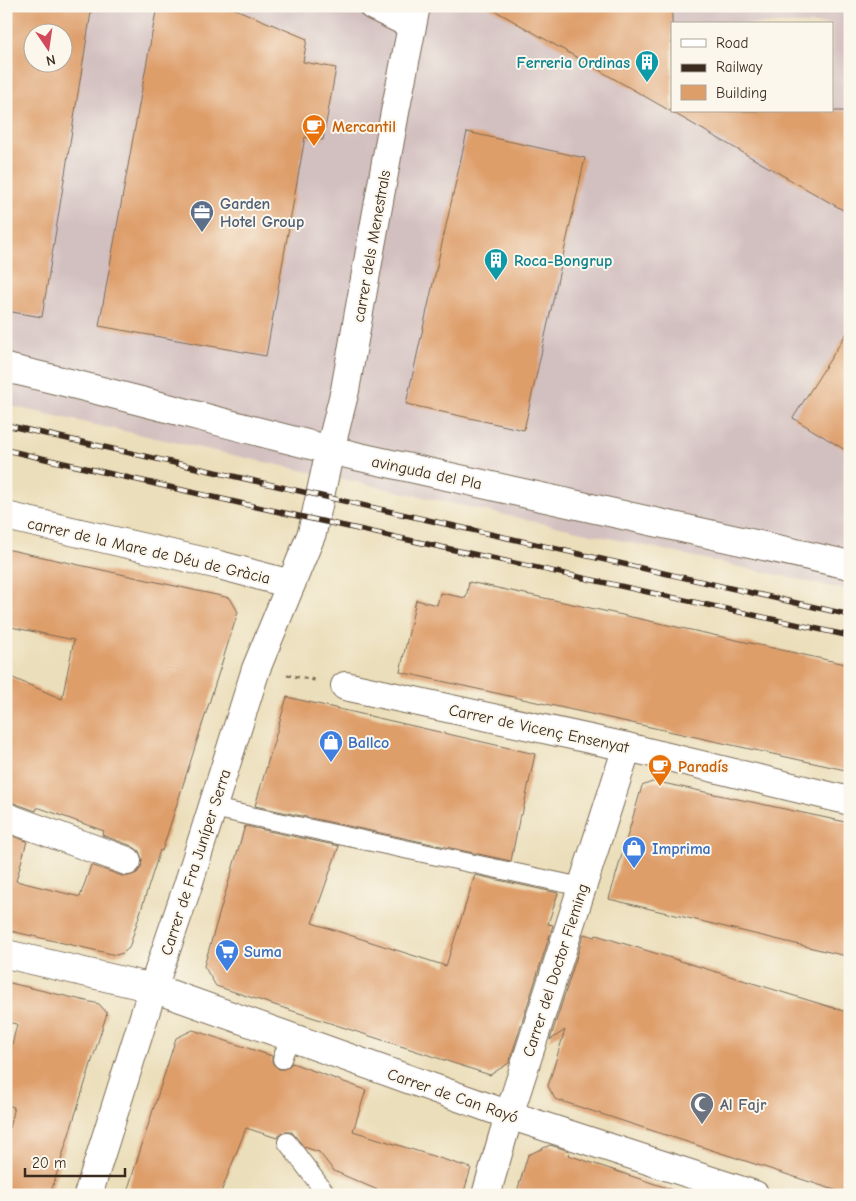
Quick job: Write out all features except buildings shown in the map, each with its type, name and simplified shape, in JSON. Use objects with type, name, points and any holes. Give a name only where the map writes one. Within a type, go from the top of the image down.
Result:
[{"type":"street","points":[[372,6],[414,16]]},
{"type":"street","name":"carrer dels Menestrals","points":[[312,533],[345,390],[414,16]]},
{"type":"street","name":"avinguda del Pla","points":[[6,368],[330,450],[850,565]]},
{"type":"street","name":"carrer de la Mare de Déu de Gràcia","points":[[6,516],[219,565],[291,584]]},
{"type":"street","name":"Carrer de Fra Juníper Serra","points":[[88,1195],[256,669],[312,533]]},
{"type":"street","name":"Carrer de Vicenç Ensenyat","points":[[345,686],[627,747],[850,801]]},
{"type":"street","name":"Carrer del Doctor Fleming","points":[[486,1195],[509,1115],[627,747]]},
{"type":"street","points":[[6,817],[127,861]]},
{"type":"street","name":"Carrer de Can Rayó","points":[[6,954],[153,988],[286,1048],[509,1115],[755,1195]]},
{"type":"lane","points":[[212,808],[582,887]]},
{"type":"lane","points":[[287,1142],[327,1195]]},
{"type":"path","points":[[256,669],[345,686]]},
{"type":"shaded area","points":[[6,6],[850,6],[850,591],[6,405]]},
{"type":"railway","points":[[6,425],[850,615]]},
{"type":"railway","points":[[6,450],[257,507],[850,636]]},
{"type":"place","name":"Ferreria Ordinas","points":[[647,83]]},
{"type":"place","name":"Mercantil","points":[[314,147]]},
{"type":"place","name":"Garden Hotel Group","points":[[202,233]]},
{"type":"place","name":"Roca-Bongrup","points":[[496,281]]},
{"type":"place","name":"Ballco","points":[[331,763]]},
{"type":"place","name":"Paradís","points":[[660,787]]},
{"type":"place","name":"Imprima","points":[[634,869]]},
{"type":"place","name":"Suma","points":[[227,972]]},
{"type":"place","name":"Al Fajr","points":[[702,1125]]}]
